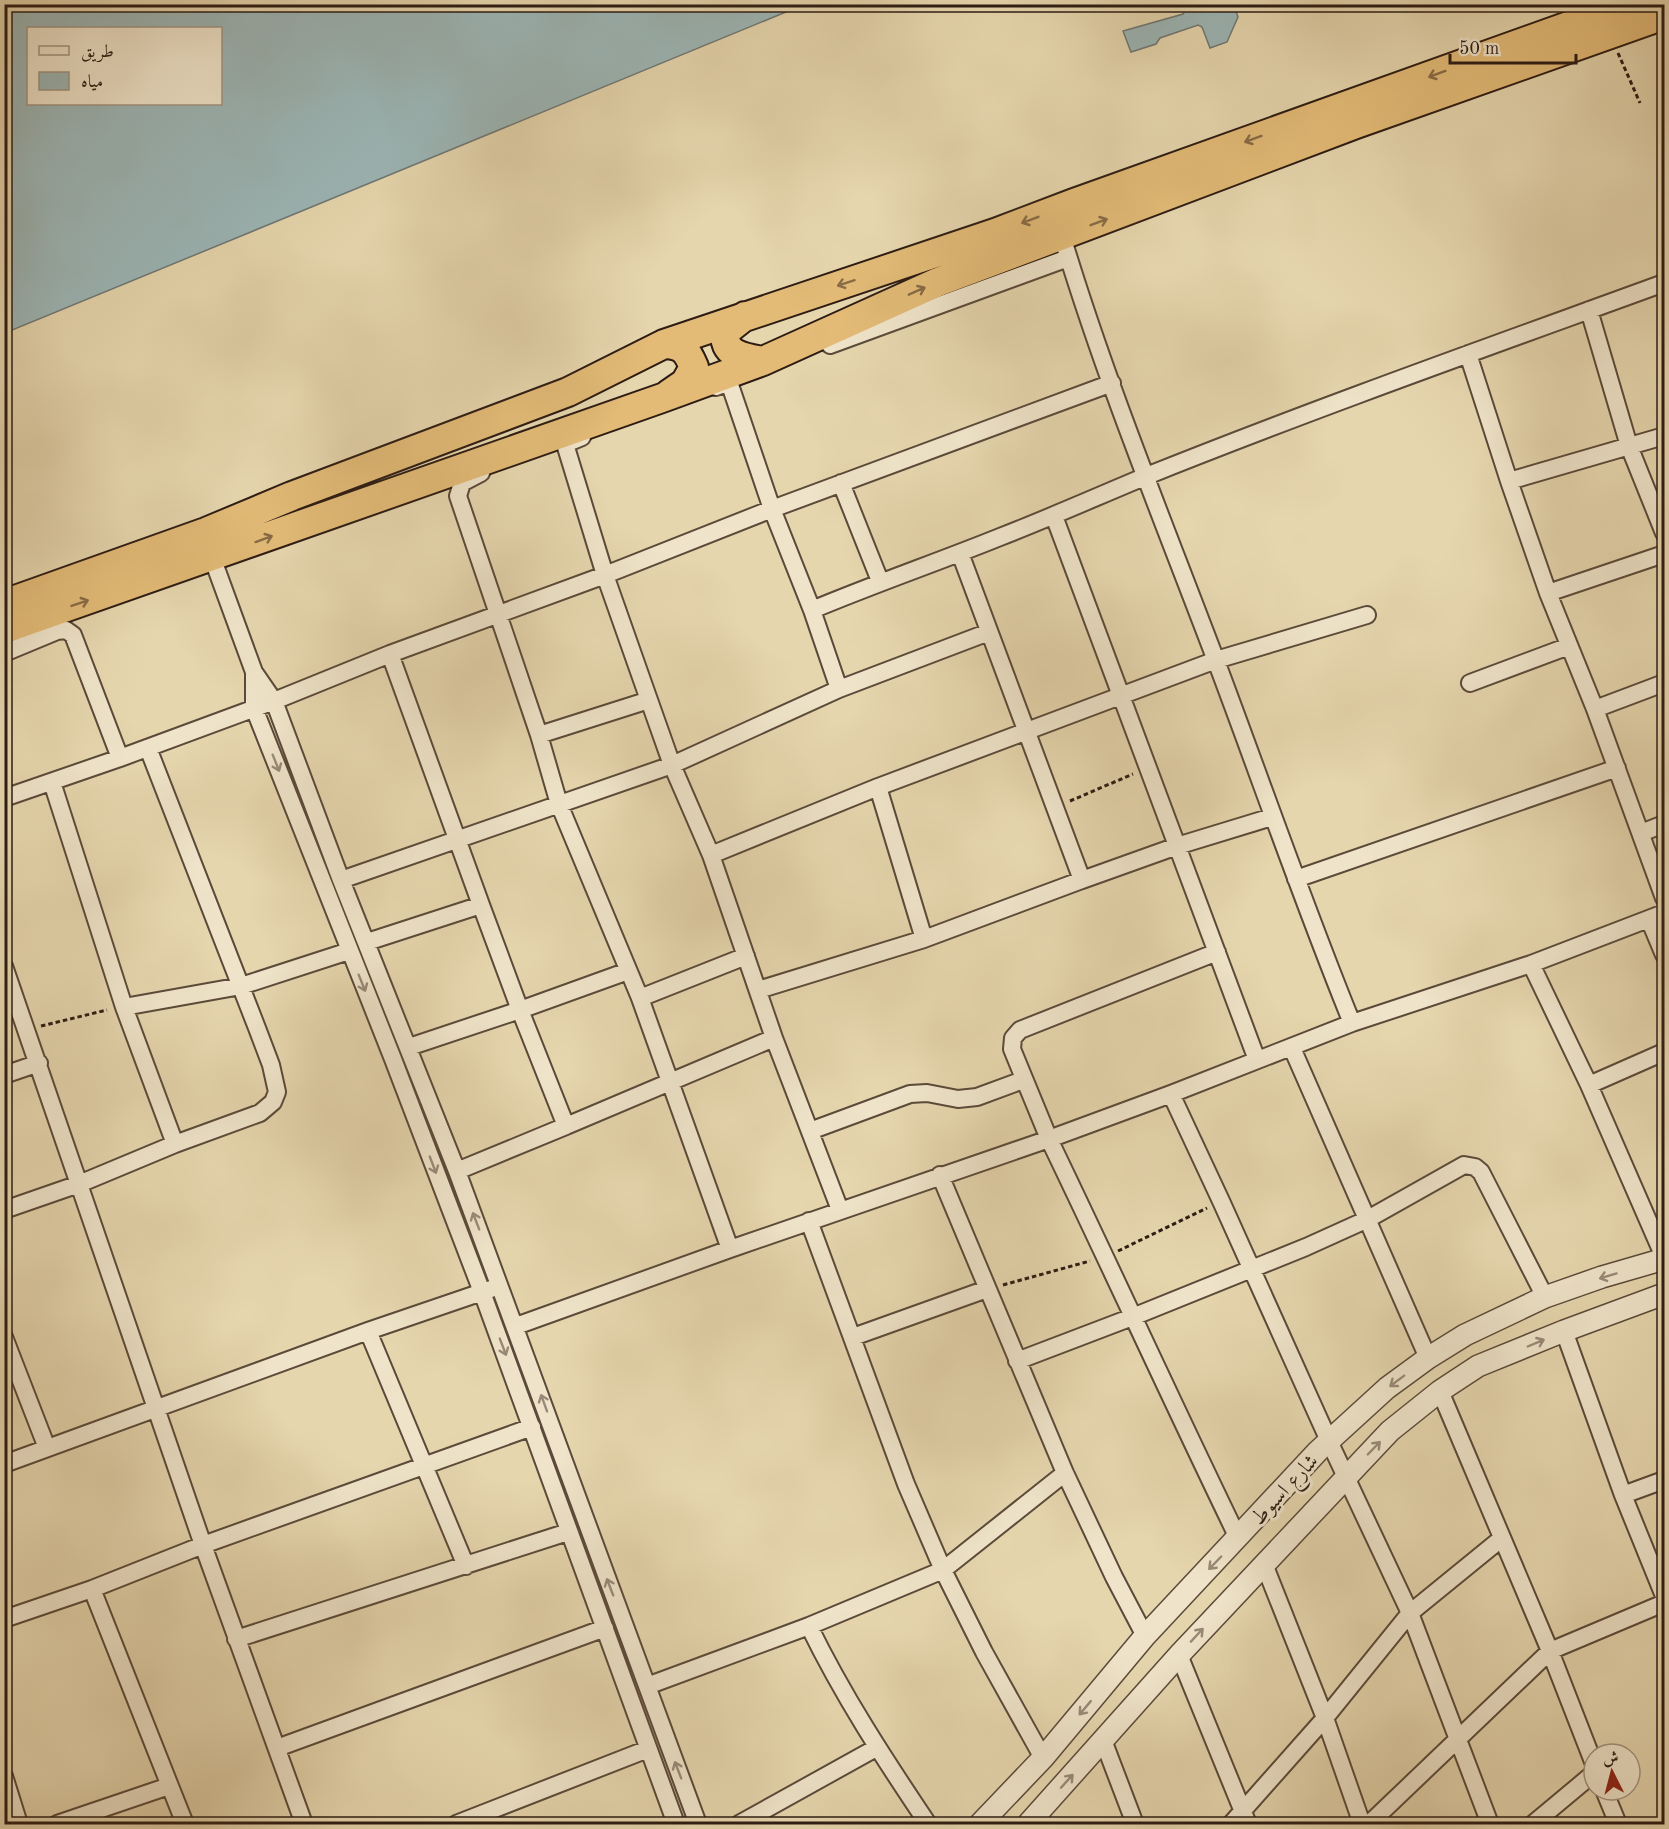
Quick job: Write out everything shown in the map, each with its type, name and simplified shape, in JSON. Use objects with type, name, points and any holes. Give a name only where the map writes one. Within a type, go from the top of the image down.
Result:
[{"type":"highway","points":[[4,604],[401,489],[763,361],[938,282],[1065,247],[1352,115],[1630,4]]},
{"type":"highway","points":[[4,629],[208,545],[292,496],[568,392],[664,344],[1352,115],[1610,35],[1665,15]]},
{"type":"highway","points":[[745,316],[726,331],[724,341],[728,349],[742,357],[763,361]]},
{"type":"highway","points":[[662,398],[685,383],[694,367],[687,351],[675,344],[664,344]]},
{"type":"street","points":[[730,1249],[640,998],[560,804],[458,495],[459,489],[468,478],[729,382],[1065,247],[1145,477],[1352,1023]]},
{"type":"street","points":[[812,610],[880,581],[1054,516],[1145,477],[1468,354],[1665,283]]},
{"type":"street","points":[[1589,310],[1629,446],[1665,533]]},
{"type":"street","points":[[1468,354],[1548,593],[1595,709],[1665,898]]},
{"type":"street","points":[[729,382],[772,509],[812,610],[839,689]]},
{"type":"street","points":[[4,798],[274,701],[390,654],[605,575],[772,509],[1112,383]]},
{"type":"street","points":[[1509,481],[1665,436]]},
{"type":"street","points":[[565,444],[605,575],[672,765],[711,855],[774,1038],[840,1210]]},
{"type":"street","points":[[841,483],[880,581]]},
{"type":"street","points":[[1054,516],[1257,1060]]},
{"type":"street","points":[[208,545],[254,672],[274,701],[341,880],[457,1171],[698,1824]]},
{"type":"street","points":[[960,553],[1082,880]]},
{"type":"street","points":[[1548,593],[1665,555]]},
{"type":"street","points":[[711,855],[878,787],[1216,660],[1367,615]]},
{"type":"street","points":[[4,653],[57,631],[66,630],[73,634],[120,758]]},
{"type":"street","points":[[341,880],[672,765],[839,689],[989,632]]},
{"type":"street","points":[[1470,683],[1569,646]]},
{"type":"street","points":[[390,654],[520,1010],[566,1126]]},
{"type":"street","points":[[254,672],[254,708],[393,1059],[482,1292],[676,1824]]},
{"type":"street","points":[[1595,709],[1665,683]]},
{"type":"street","points":[[539,735],[649,700]]},
{"type":"street","points":[[4,1210],[79,1184],[175,1144],[260,1113],[273,1102],[277,1092],[276,1083],[241,986],[148,748]]},
{"type":"street","points":[[1296,879],[1617,768]]},
{"type":"street","points":[[52,782],[124,1007],[175,1144]]},
{"type":"street","points":[[878,787],[924,939]]},
{"type":"street","points":[[758,990],[924,939],[1177,846],[1272,817]]},
{"type":"street","points":[[1641,833],[1665,824]]},
{"type":"street","points":[[367,942],[481,905]]},
{"type":"street","points":[[516,1326],[840,1210],[1049,1139],[1292,1048],[1352,1023],[1532,964],[1657,916],[1665,955]]},
{"type":"street","points":[[124,1007],[241,986],[349,951]]},
{"type":"street","points":[[1217,952],[1020,1030],[1013,1038],[1012,1049],[1049,1139],[1238,1538]]},
{"type":"street","points":[[640,998],[747,956]]},
{"type":"street","points":[[1532,964],[1589,1085],[1665,1258]]},
{"type":"street","points":[[4,966],[203,1545],[304,1824]]},
{"type":"street","points":[[409,1047],[628,971]]},
{"type":"street","points":[[457,1171],[774,1038]]},
{"type":"street","points":[[1292,1048],[1428,1358]]},
{"type":"street","points":[[1589,1085],[1665,1052]]},
{"type":"street","points":[[4,1075],[39,1063]]},
{"type":"street","points":[[810,1131],[910,1094],[927,1093],[958,1099],[977,1097],[1023,1080]]},
{"type":"street","points":[[1171,1094],[1410,1613],[1459,1737],[1490,1824]]},
{"type":"street","points":[[1017,1361],[1135,1317],[1368,1219],[1460,1166],[1468,1165],[1481,1172],[1545,1297]]},
{"type":"street","points":[[940,1175],[1065,1473],[1114,1577],[1145,1636]]},
{"type":"street","points":[[809,1221],[906,1484],[943,1570],[984,1652],[1043,1758]]},
{"type":"street","name":"شارع اسيوط","points":[[980,1824],[1043,1758],[1145,1636],[1329,1441],[1387,1388],[1465,1335],[1545,1297],[1665,1258]]},
{"type":"street","points":[[4,1464],[368,1331],[500,1286]]},
{"type":"street","points":[[853,1337],[987,1289]]},
{"type":"street","name":"شارع اسيوط","points":[[1028,1824],[1179,1655],[1390,1431],[1440,1391],[1478,1366],[1665,1294]]},
{"type":"street","points":[[368,1331],[466,1566]]},
{"type":"street","points":[[1564,1331],[1623,1495],[1665,1596]]},
{"type":"street","points":[[1465,1335],[1478,1366]]},
{"type":"street","points":[[4,1337],[46,1448]]},
{"type":"street","points":[[1440,1391],[1550,1651],[1585,1742]]},
{"type":"street","points":[[4,1619],[92,1589],[203,1545],[532,1427]]},
{"type":"street","points":[[647,1686],[809,1626],[943,1570],[1065,1473]]},
{"type":"street","points":[[1623,1495],[1665,1480]]},
{"type":"street","points":[[236,1639],[568,1532]]},
{"type":"street","points":[[1231,1824],[1246,1818],[1410,1613],[1502,1538]]},
{"type":"street","points":[[1264,1564],[1325,1718],[1362,1824]]},
{"type":"street","points":[[92,1589],[185,1824]]},
{"type":"street","points":[[1369,1824],[1550,1651],[1665,1603]]},
{"type":"street","points":[[809,1626],[876,1748],[928,1824]]},
{"type":"street","points":[[277,1748],[605,1628]]},
{"type":"street","points":[[1179,1655],[1246,1818]]},
{"type":"street","points":[[1103,1740],[1135,1824]]},
{"type":"street","points":[[739,1824],[876,1748]]},
{"type":"street","points":[[456,1824],[486,1818],[648,1749]]},
{"type":"street","points":[[4,1776],[19,1824]]},
{"type":"street","points":[[1533,1824],[1582,1783]]},
{"type":"street","points":[[57,1824],[169,1786]]},
{"type":"street","points":[[1609,1802],[1618,1824]]},
{"type":"path","points":[[1610,35],[1640,103]]},
{"type":"path","points":[[1055,808],[1149,768]]},
{"type":"path","points":[[27,1029],[124,1007]]},
{"type":"path","points":[[987,1289],[1106,1257],[1221,1201]]},
{"type":"water","points":[[5,4],[803,5],[5,333]]},
{"type":"water","points":[[1200,5],[1234,5],[1238,17],[1227,42],[1210,48],[1202,27],[1198,25],[1160,38],[1156,44],[1131,52],[1123,31],[1183,14],[1186,9]]}]
